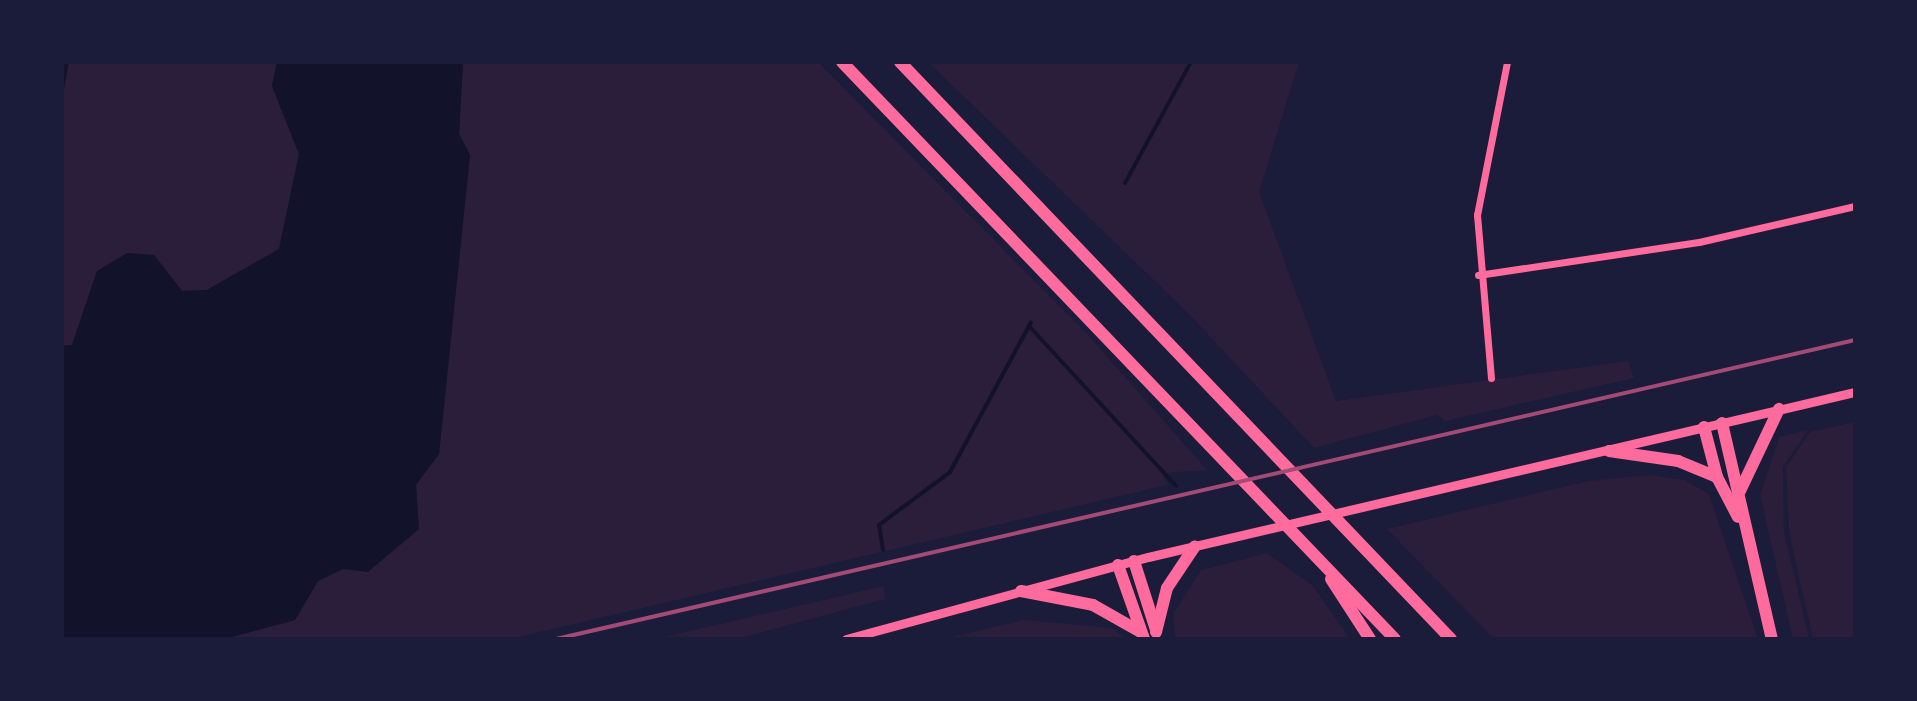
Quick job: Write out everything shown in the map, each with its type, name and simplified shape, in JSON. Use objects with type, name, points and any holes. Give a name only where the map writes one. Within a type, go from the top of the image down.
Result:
[{"type":"highway","points":[[842,62],[1395,639]]},
{"type":"highway","points":[[900,62],[1257,432],[1451,639]]},
{"type":"highway","points":[[1739,494],[1779,409]]},
{"type":"highway","points":[[1722,423],[1739,494],[1741,521],[1772,639]]},
{"type":"highway","points":[[1704,427],[1717,477],[1741,521]]},
{"type":"highway","points":[[1609,451],[1678,461],[1717,477]]},
{"type":"highway","points":[[1157,636],[1167,588],[1195,546]]},
{"type":"highway","points":[[1314,553],[1370,639]]},
{"type":"highway","points":[[1134,561],[1157,636]]},
{"type":"highway","points":[[1118,565],[1141,635]]},
{"type":"highway","points":[[1021,591],[1093,605],[1141,635]]},
{"type":"main road","points":[[846,639],[1195,546],[1855,392]]},
{"type":"street","points":[[1491,378],[1478,275],[1483,169],[1507,62]]},
{"type":"street","points":[[1478,275],[1699,242],[1855,206]]},
{"type":"shaded area","points":[[62,62],[277,62],[272,86],[299,154],[279,249],[207,290],[182,291],[154,255],[97,271],[72,345],[62,346]]},
{"type":"shaded area","points":[[277,62],[463,62],[459,134],[470,155],[439,454],[416,485],[419,529],[368,572],[343,569],[318,581],[295,620],[232,637],[62,639],[62,346],[72,345],[97,271],[127,253],[154,255],[182,291],[207,290],[279,249],[299,154],[272,86]]},
{"type":"shaded area","points":[[463,62],[818,62],[1087,334],[1207,470],[1162,473],[1167,485],[510,639],[179,639],[232,637],[295,620],[318,581],[419,529],[416,484],[439,454],[470,155],[459,134]]},
{"type":"shaded area","points":[[928,62],[1299,62],[1259,192],[1336,401],[1628,361],[1634,378],[1445,421],[1437,415],[1314,448],[1187,312]]},
{"type":"shaded area","points":[[1855,422],[1855,639],[1813,639],[1789,532],[1786,467],[1810,432]]},
{"type":"shaded area","points":[[1808,430],[1783,467],[1784,532],[1809,639],[1793,639],[1760,495],[1779,437]]},
{"type":"shaded area","points":[[1650,475],[1684,480],[1709,494],[1758,639],[1494,639],[1387,529],[1588,481]]},
{"type":"shaded area","points":[[1267,553],[1313,586],[1350,639],[1175,639],[1173,614],[1201,570]]},
{"type":"shaded area","points":[[884,586],[885,599],[737,639],[655,639]]},
{"type":"shaded area","points":[[1024,620],[1113,628],[1125,639],[942,639]]},
{"type":"waterway","points":[[62,89],[67,62]]},
{"type":"waterway","points":[[1125,183],[1191,62]]},
{"type":"waterway","points":[[883,550],[879,525],[950,472],[1031,322]]},
{"type":"waterway","points":[[1029,326],[1176,486]]},
{"type":"railway","points":[[556,639],[1855,340]]}]
